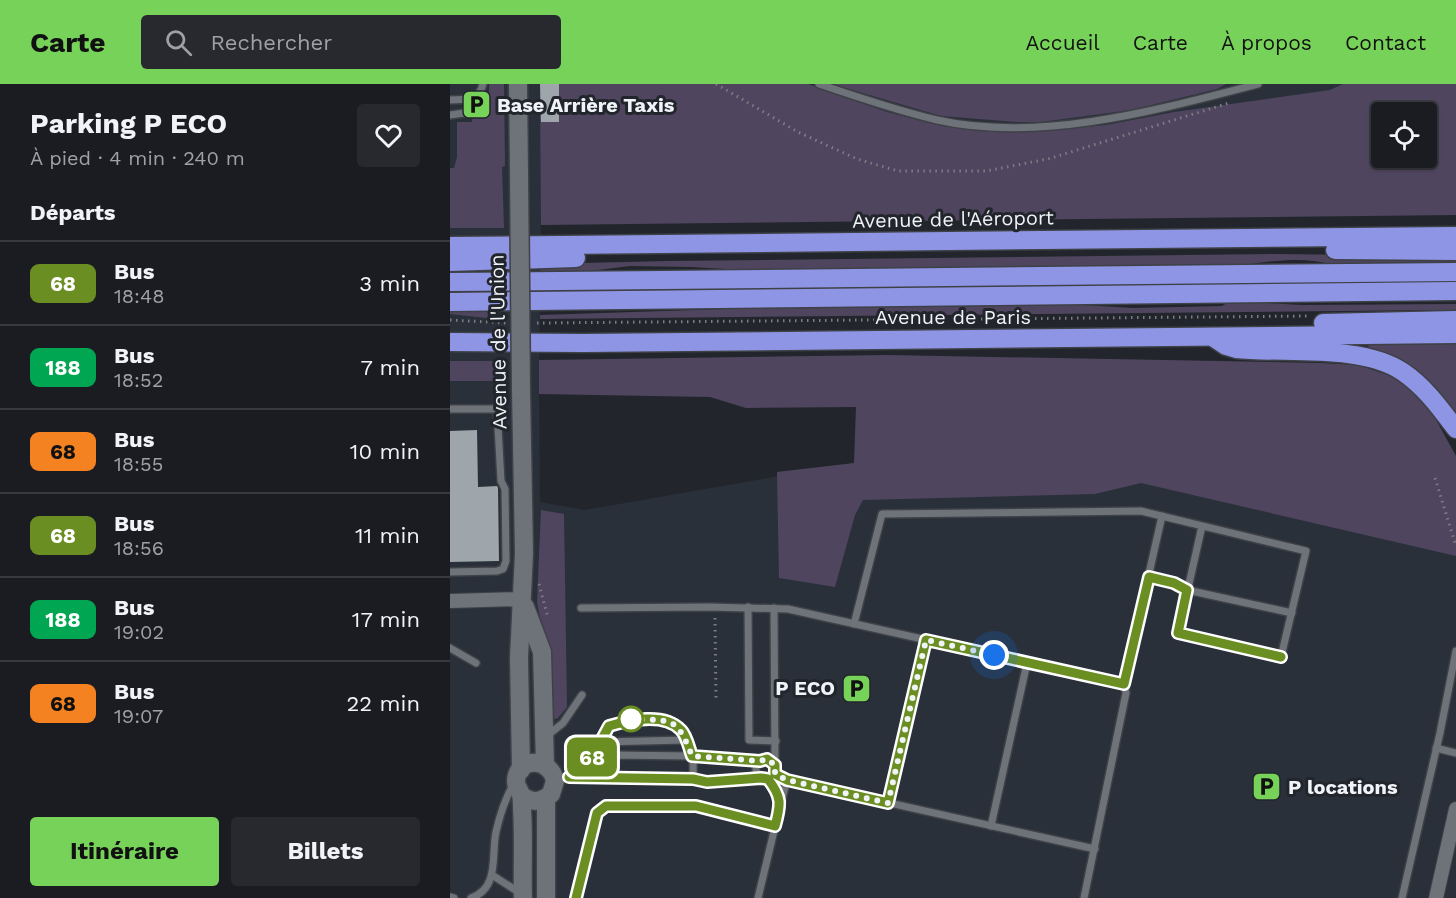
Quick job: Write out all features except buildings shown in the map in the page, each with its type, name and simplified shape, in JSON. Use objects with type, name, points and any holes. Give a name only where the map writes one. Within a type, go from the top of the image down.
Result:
[{"type":"highway","name":"Avenue de l'Aéroport","points":[[450,246],[1456,236]]},
{"type":"highway","points":[[1206,239],[1232,250],[1456,251]]},
{"type":"highway","points":[[450,262],[625,256],[635,254],[646,245]]},
{"type":"highway","points":[[450,282],[1456,272]]},
{"type":"highway","points":[[450,302],[1456,291]]},
{"type":"highway","points":[[1456,320],[1246,324],[1229,328],[1213,337],[1226,346],[1236,349],[1345,353],[1383,362],[1402,371],[1422,387],[1435,400],[1456,429]]},
{"type":"highway","points":[[450,330],[577,332],[591,334],[609,343]]},
{"type":"highway","name":"Avenue de Paris","points":[[450,342],[609,343],[1456,334]]},
{"type":"street","name":"Avenue de l'Union","points":[[518,84],[524,554],[519,658],[519,773],[516,782],[521,795],[523,896]]},
{"type":"street","name":"Avenue de l'Union","points":[[523,599],[542,652],[545,765],[554,775],[562,779]]},
{"type":"street","points":[[450,601],[523,599]]},
{"type":"street","points":[[519,773],[532,763],[545,765]]},
{"type":"street","points":[[521,795],[533,801],[546,798],[562,779]]},
{"type":"street","points":[[546,798],[546,898]]},
{"type":"street","points":[[1436,898],[1456,809]]},
{"type":"lane","points":[[450,115],[464,113],[478,96],[483,84]]},
{"type":"lane","points":[[819,84],[938,120],[984,126],[1036,128],[1131,115],[1257,84]]},
{"type":"lane","points":[[450,100],[470,100],[478,96]]},
{"type":"lane","points":[[450,409],[497,409],[501,481],[505,489],[506,561],[503,569],[497,571],[450,572]]},
{"type":"lane","points":[[854,624],[882,514],[1141,512],[1162,516],[1306,550],[1281,657],[1178,633],[1202,526]]},
{"type":"lane","points":[[1084,898],[1126,693],[1124,684],[1162,516]]},
{"type":"lane","points":[[1149,577],[1174,583],[1187,590],[1292,613]]},
{"type":"lane","points":[[581,608],[748,607],[788,609],[1124,684]]},
{"type":"lane","points":[[748,607],[749,740],[776,741]]},
{"type":"lane","points":[[774,608],[775,774]]},
{"type":"lane","points":[[888,803],[926,640]]},
{"type":"lane","points":[[450,648],[477,663]]},
{"type":"lane","points":[[1402,898],[1456,651]]},
{"type":"lane","points":[[991,826],[1027,663]]},
{"type":"lane","points":[[543,739],[563,723],[582,695]]},
{"type":"lane","points":[[589,763],[609,726],[632,719],[668,721],[682,731],[686,740],[692,756],[693,779]]},
{"type":"lane","points":[[600,742],[686,740]]},
{"type":"lane","points":[[1436,748],[1456,753]]},
{"type":"lane","points":[[562,779],[589,763],[614,755],[692,756],[760,761],[767,759],[775,765]]},
{"type":"lane","points":[[760,761],[756,770],[777,791],[780,806]]},
{"type":"lane","points":[[471,898],[481,892],[492,874],[496,834],[504,800],[519,773]]},
{"type":"lane","points":[[775,774],[787,780],[1095,849]]},
{"type":"lane","points":[[562,779],[693,779],[707,782],[764,779],[775,774]]},
{"type":"lane","points":[[758,898],[787,780]]},
{"type":"lane","points":[[576,898],[597,813],[606,806],[696,806],[775,826]]},
{"type":"lane","points":[[492,874],[523,896]]},
{"type":"path","points":[[716,84],[798,132],[857,159],[898,171],[986,171],[1048,159],[1227,105],[1239,89]]},
{"type":"path","points":[[531,323],[1316,315]]},
{"type":"path","points":[[450,320],[512,323]]},
{"type":"path","points":[[1435,478],[1456,546]]},
{"type":"path","points":[[715,613],[716,700]]},
{"type":"shaded area","points":[[450,84],[1456,84],[1456,215],[541,218],[539,387],[540,502],[585,510],[1202,402],[1456,464],[1456,898],[450,898]]},
{"type":"shaded area","points":[[489,84],[504,84],[505,166],[502,167],[504,228],[450,228],[450,168],[454,168],[457,157],[457,122],[472,122],[472,118],[481,109],[489,109]]},
{"type":"shaded area","points":[[540,84],[808,84],[887,112],[942,126],[999,130],[1052,130],[1106,125],[1174,112],[1330,90],[1343,84],[1456,84],[1456,215],[541,225]]},
{"type":"shaded area","points":[[832,84],[1226,84],[1217,89],[1131,110],[1041,122],[1016,122],[941,116]]},
{"type":"shaded area","points":[[1275,254],[1456,256],[1456,264],[1330,264],[1293,260],[1229,267],[778,272],[630,266],[566,274],[540,274],[541,264]]},
{"type":"shaded area","points":[[1230,301],[1302,305],[1456,304],[1456,317],[1436,319],[1435,310],[540,319],[540,315],[848,305],[1083,305],[1133,308],[1222,306]]},
{"type":"shaded area","points":[[496,310],[496,319],[450,314],[450,311]]},
{"type":"shaded area","points":[[1456,342],[1456,417],[1368,351],[1369,343]]},
{"type":"shaded area","points":[[888,355],[1321,363],[1358,365],[1391,376],[1410,389],[1434,416],[1456,456],[1456,556],[1141,483],[1095,494],[863,500],[855,515],[835,587],[779,578],[777,472],[854,463],[856,407],[746,408],[710,397],[539,394],[539,360]]},
{"type":"shaded area","points":[[450,361],[504,361],[503,381],[450,381]]},
{"type":"shaded area","points":[[541,510],[564,514],[567,707],[557,719],[552,718],[550,663],[537,603]]},
{"type":"bus line","name":"68","points":[[576,898],[597,813],[606,806],[671,804],[696,806],[775,826],[780,806],[777,791],[768,779],[761,778],[707,782],[693,779],[569,777],[589,763],[609,726],[632,719],[668,721],[682,731],[692,756],[760,761],[767,759],[775,765],[775,774],[787,780],[888,803],[926,640],[1124,684],[1149,577],[1174,583],[1187,590],[1178,633],[1281,657]]},
{"type":"place","name":"Base Arrière Taxis","points":[[476,105]]},
{"type":"place","name":"P ECO","points":[[856,688]]},
{"type":"place","name":"P locations","points":[[1267,787]]},
{"type":"route","points":[[631,719],[668,721],[682,731],[692,756],[760,761],[767,759],[775,765],[775,774],[787,780],[888,803],[926,640],[994,655]]}]
